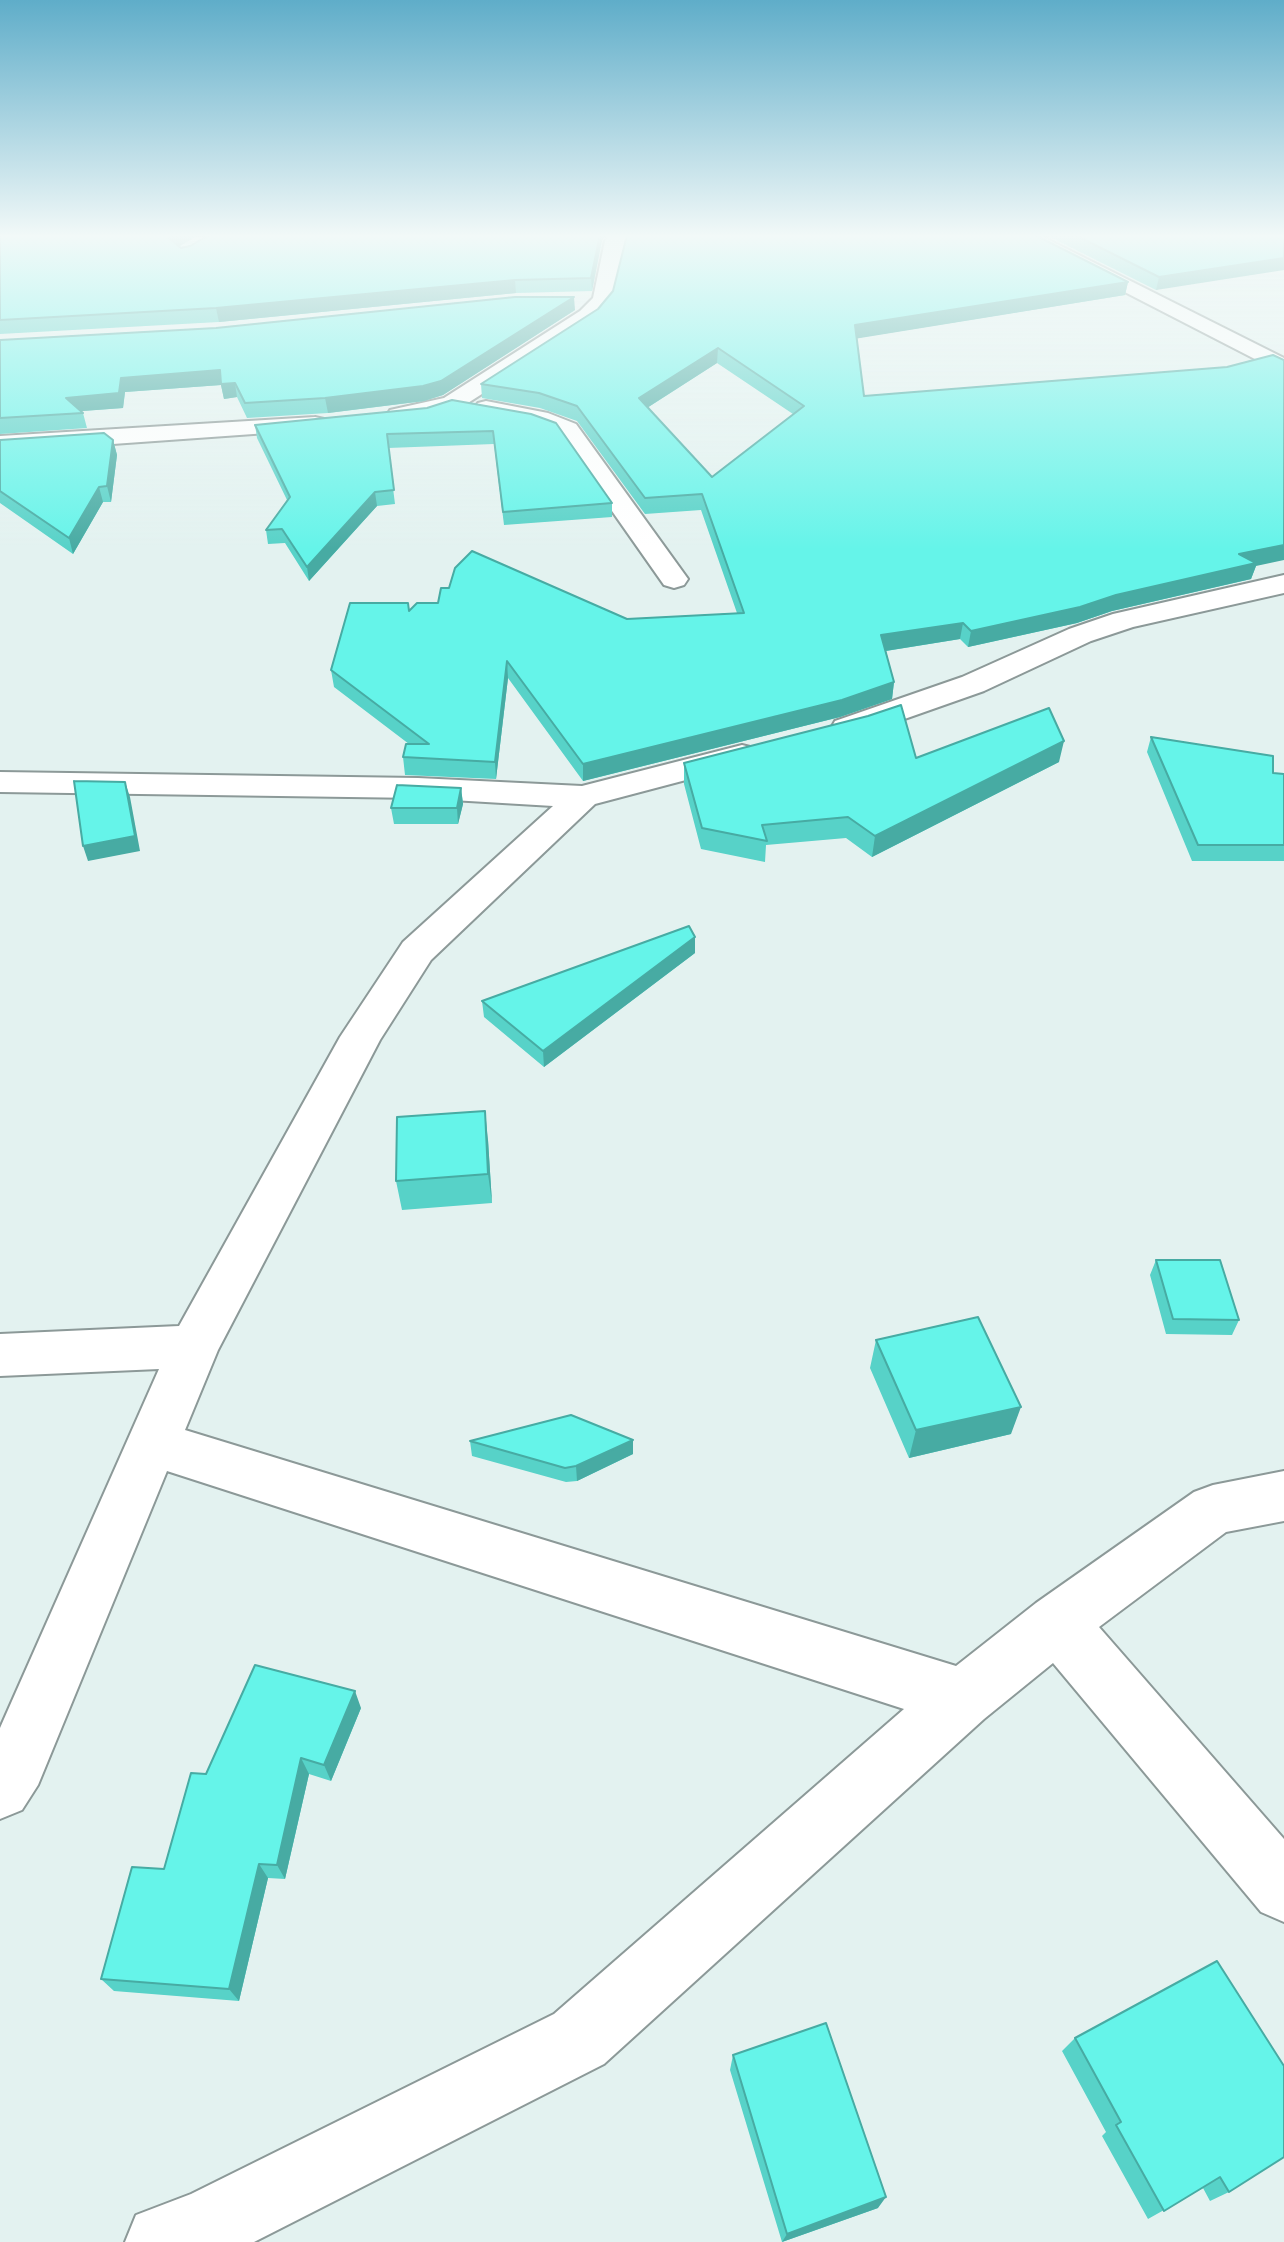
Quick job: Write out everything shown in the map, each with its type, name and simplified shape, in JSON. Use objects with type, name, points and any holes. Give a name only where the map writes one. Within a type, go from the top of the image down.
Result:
[{"type":"street","points":[[371,418],[428,411],[452,403],[551,340]]},
{"type":"street","points":[[1230,340],[1284,367]]},
{"type":"street","points":[[452,403],[539,418],[567,429],[674,579]]},
{"type":"street","points":[[0,444],[342,422]]},
{"type":"street","points":[[0,782],[418,788],[583,797],[853,727],[973,684],[1080,635],[1124,620],[1284,584]]},
{"type":"street","points":[[0,1788],[16,1763],[155,1444],[194,1346],[361,1037],[417,951],[583,797]]},
{"type":"street","points":[[0,1355],[194,1346]]},
{"type":"street","points":[[155,1444],[963,1698]]},
{"type":"street","points":[[163,2242],[207,2226],[579,2039],[963,1698],[1057,1623],[1213,1510],[1284,1496]]},
{"type":"street","points":[[1057,1623],[1284,1889]]},
{"type":"building","points":[[0,340],[507,340],[441,381],[423,386],[325,398],[245,403],[235,383],[221,384],[220,370],[121,378],[119,393],[66,398],[83,413],[0,418]]},
{"type":"building","points":[[550,340],[857,340],[864,396],[1227,367],[1273,355],[1284,360],[1284,545],[1239,554],[1256,563],[1116,595],[1080,607],[971,631],[963,623],[881,635],[894,682],[842,700],[583,764],[507,661],[495,762],[403,757],[406,744],[429,744],[331,670],[350,603],[408,603],[409,611],[417,603],[438,603],[441,588],[449,588],[455,568],[472,551],[627,619],[744,613],[702,494],[645,498],[577,406],[539,393],[481,384]],"holes":[[[718,348],[804,406],[712,477],[639,398]]]},
{"type":"building","points":[[452,400],[531,414],[556,423],[612,503],[503,512],[493,431],[387,434],[394,490],[375,492],[307,567],[282,529],[266,530],[290,497],[255,425],[427,408]]},
{"type":"building","points":[[104,433],[113,440],[107,486],[99,487],[69,538],[0,491],[0,440]]},
{"type":"building","points":[[901,705],[916,758],[1049,708],[1064,741],[875,836],[848,817],[762,825],[767,841],[702,828],[684,763]]},
{"type":"building","points":[[1151,737],[1273,756],[1273,773],[1284,774],[1284,845],[1198,845]]},
{"type":"building","points":[[74,781],[125,782],[135,836],[83,846]]},
{"type":"building","points":[[397,785],[461,788],[457,808],[391,808]]},
{"type":"building","points":[[689,926],[695,937],[543,1051],[482,1001]]},
{"type":"building","points":[[485,1111],[488,1174],[396,1181],[397,1117]]},
{"type":"building","points":[[1156,1260],[1220,1260],[1239,1320],[1173,1319]]},
{"type":"building","points":[[978,1317],[1021,1407],[916,1430],[876,1340]]},
{"type":"building","points":[[571,1415],[633,1440],[565,1468],[470,1441]]},
{"type":"building","points":[[255,1665],[355,1691],[324,1765],[301,1758],[277,1865],[259,1864],[229,1989],[101,1979],[132,1867],[164,1869],[191,1773],[206,1774]]},
{"type":"building","points":[[1217,1961],[1284,2066],[1284,2157],[1229,2192],[1220,2177],[1164,2211],[1116,2125],[1121,2122],[1075,2038]]},
{"type":"building","points":[[826,2023],[886,2197],[787,2234],[733,2055]]}]
